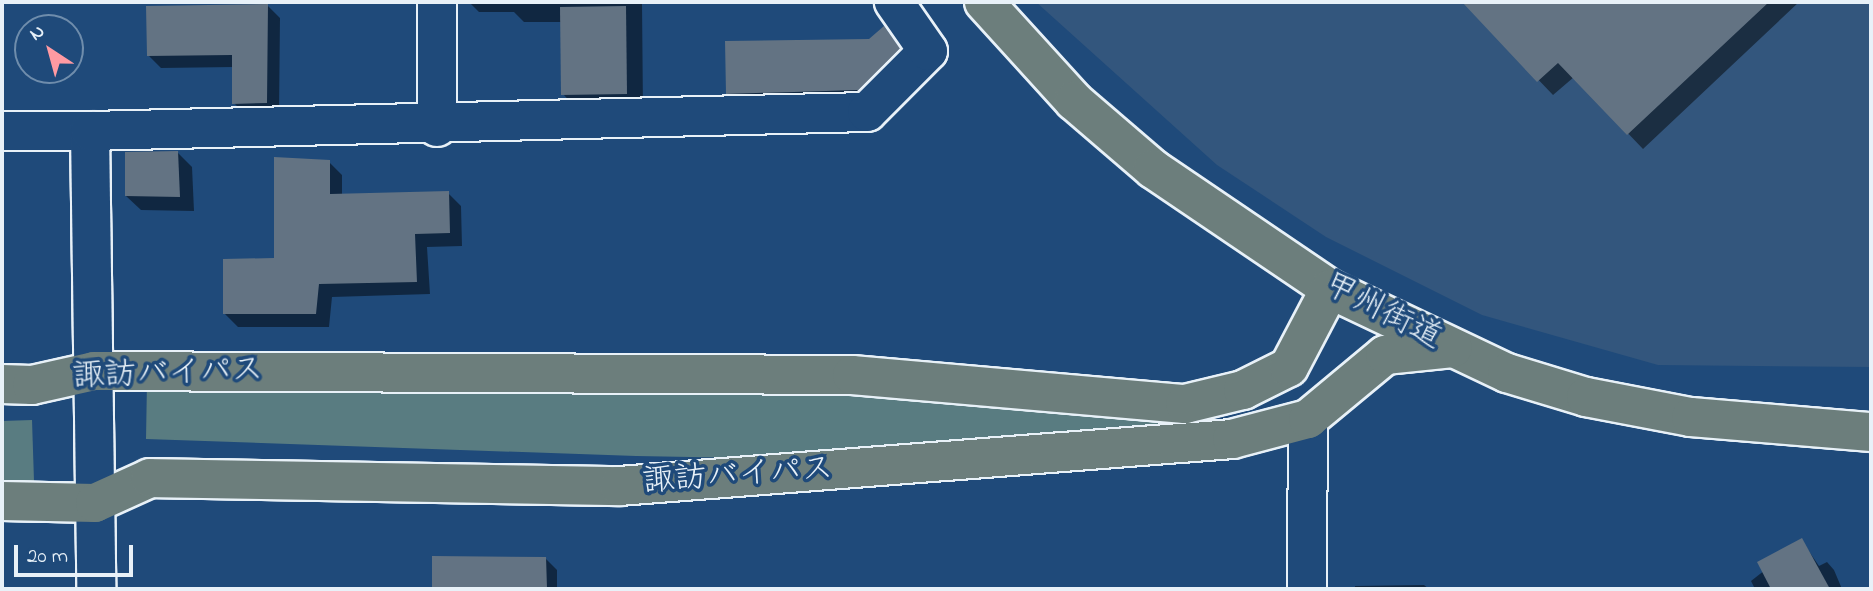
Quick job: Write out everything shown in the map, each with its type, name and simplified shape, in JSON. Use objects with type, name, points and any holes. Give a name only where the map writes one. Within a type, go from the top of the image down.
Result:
[{"type":"highway","name":"甲州街道","points":[[984,2],[1074,102],[1153,169],[1330,289],[1507,373],[1586,397],[1691,417],[1871,432]]},
{"type":"highway","name":"諏訪バイパス","points":[[2,384],[32,385],[94,371],[852,375],[1185,404],[1243,390],[1289,367],[1330,289]]},
{"type":"highway","name":"諏訪バイパス","points":[[2,502],[95,503],[150,478],[619,486],[1156,447],[1232,439],[1308,419],[1385,355],[1453,348]]},
{"type":"street","points":[[438,2],[438,127]]},
{"type":"street","points":[[2,131],[438,127],[867,112],[928,51],[894,2]]},
{"type":"street","points":[[90,131],[96,589]]},
{"type":"street","points":[[1307,589],[1308,419]]},
{"type":"shaded area","points":[[1036,2],[1871,2],[1871,367],[1658,365],[1482,315],[1326,237],[1217,165]]},
{"type":"green space","points":[[147,381],[840,393],[1117,418],[1203,415],[1200,432],[746,458],[636,456],[146,439]]},
{"type":"green space","points":[[32,420],[34,481],[2,481],[2,421]]},
{"type":"building","points":[[1462,2],[1769,2],[1627,135],[1558,63],[1537,82]]},
{"type":"building","points":[[268,4],[267,103],[232,104],[232,55],[147,56],[146,6]]},
{"type":"building","points":[[626,6],[627,94],[561,95],[560,7]]},
{"type":"building","points":[[884,26],[900,48],[858,90],[726,94],[725,41],[869,39]]},
{"type":"building","points":[[178,151],[180,197],[125,196],[125,152]]},
{"type":"building","points":[[274,157],[330,160],[330,194],[449,191],[450,233],[415,234],[417,282],[319,284],[316,314],[223,314],[223,259],[274,258]]},
{"type":"building","points":[[1802,538],[1830,589],[1771,589],[1757,562]]},
{"type":"building","points":[[432,556],[546,557],[547,589],[432,589]]}]
